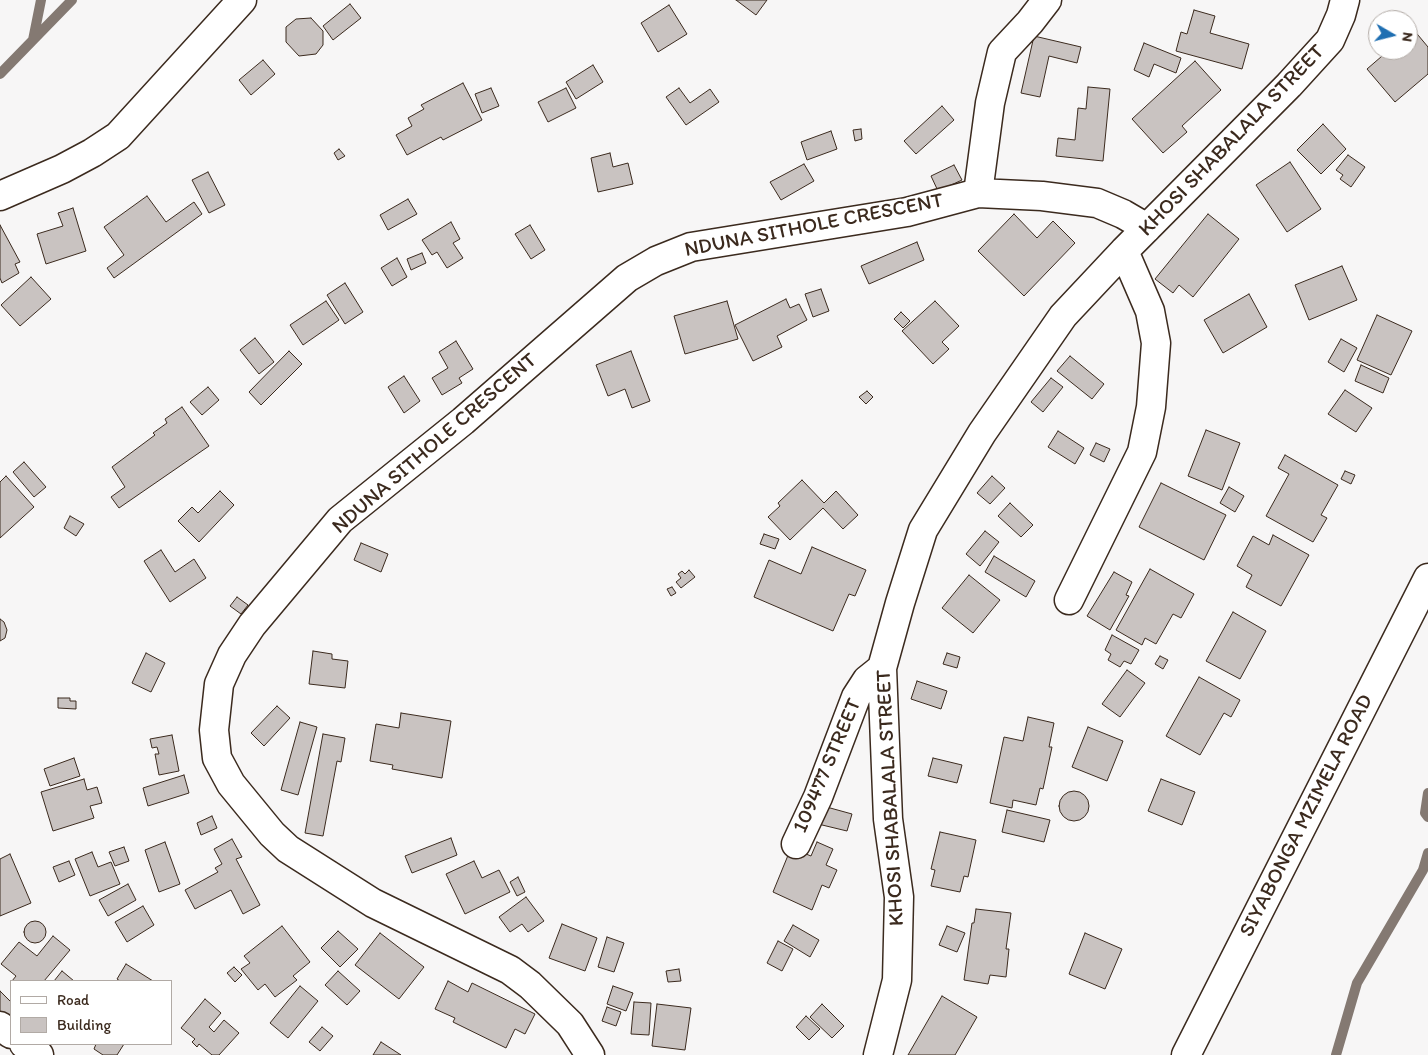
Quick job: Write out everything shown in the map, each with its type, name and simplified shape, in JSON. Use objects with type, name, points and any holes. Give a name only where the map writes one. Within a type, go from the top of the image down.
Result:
[{"type":"street","points":[[0,196],[62,169],[118,136],[242,0]]},
{"type":"street","points":[[978,193],[990,103],[1002,52],[1030,22],[1047,0]]},
{"type":"street","name":"KHOSI SHABALALA STREET","points":[[878,1055],[897,980],[899,897],[888,819],[882,668],[923,530],[982,434],[1063,316],[1330,40],[1341,15],[1345,0]]},
{"type":"street","name":"NDUNA SITHOLE CRESCENT","points":[[590,1055],[570,1024],[530,985],[510,970],[373,903],[288,849],[272,834],[230,784],[218,758],[214,730],[219,684],[232,655],[252,625],[340,520],[462,421],[627,278],[656,261],[691,247],[907,212],[978,193],[1042,196],[1097,203],[1123,214],[1147,228]]},
{"type":"street","name":"KHOSI SHABALALA STREET","points":[[1070,600],[1142,452],[1151,407],[1156,343],[1150,311],[1124,251]]},
{"type":"street","name":"SIYABONGA MZIMELA ROAD","points":[[1186,1055],[1428,578]]},
{"type":"street","name":"109477 STREET","points":[[796,844],[818,797],[856,697],[867,680],[882,668]]},
{"type":"street","points":[[25,1045],[39,1055]]},
{"type":"building","points":[[736,0],[767,0],[756,15]]},
{"type":"building","points":[[350,4],[361,18],[333,40],[323,26]]},
{"type":"building","points":[[669,5],[687,34],[658,52],[641,23]]},
{"type":"building","points":[[1194,10],[1215,16],[1210,33],[1249,44],[1242,69],[1176,51],[1181,32],[1187,34]]},
{"type":"building","points":[[311,18],[323,31],[323,45],[316,54],[299,56],[286,42],[286,27],[296,19]]},
{"type":"building","points":[[1418,35],[1428,47],[1428,74],[1395,102],[1367,69],[1377,60],[1418,60]]},
{"type":"building","points":[[1034,36],[1081,47],[1077,63],[1049,56],[1040,97],[1021,93]]},
{"type":"building","points":[[1144,43],[1181,58],[1176,73],[1154,64],[1149,77],[1134,70]]},
{"type":"building","points":[[263,60],[275,74],[251,95],[239,80]]},
{"type":"building","points":[[1195,61],[1221,90],[1182,126],[1187,132],[1163,153],[1132,119]]},
{"type":"building","points":[[593,65],[603,82],[576,99],[566,82]]},
{"type":"building","points":[[463,83],[482,120],[443,140],[441,137],[407,155],[396,135],[412,126],[408,118],[424,109],[421,105]]},
{"type":"building","points":[[1088,87],[1110,89],[1103,161],[1056,156],[1058,138],[1075,140],[1078,108],[1086,109]]},
{"type":"building","points":[[491,88],[499,106],[482,113],[475,94]]},
{"type":"building","points":[[566,88],[576,108],[548,122],[538,102]]},
{"type":"building","points":[[679,88],[690,103],[710,89],[719,102],[686,125],[666,97]]},
{"type":"building","points":[[942,106],[954,120],[916,154],[904,141]]},
{"type":"building","points":[[1323,124],[1346,149],[1321,174],[1297,150]]},
{"type":"building","points":[[861,129],[862,139],[855,141],[853,130]]},
{"type":"building","points":[[831,131],[837,149],[807,160],[801,142]]},
{"type":"building","points":[[339,149],[345,156],[338,160],[334,153]]},
{"type":"building","points":[[610,153],[613,167],[628,163],[633,184],[598,192],[591,158]]},
{"type":"building","points":[[1348,155],[1365,167],[1351,187],[1340,179],[1343,175],[1336,170]]},
{"type":"building","points":[[1290,162],[1321,209],[1287,232],[1256,185]]},
{"type":"building","points":[[804,164],[814,181],[781,200],[770,182]]},
{"type":"building","points":[[954,165],[962,180],[938,191],[931,176]]},
{"type":"building","points":[[208,172],[225,205],[209,213],[192,180]]},
{"type":"building","points":[[147,196],[166,222],[194,202],[202,214],[114,278],[107,268],[124,255],[104,227]]},
{"type":"building","points":[[408,199],[417,214],[388,230],[380,215]]},
{"type":"building","points":[[73,208],[86,251],[46,264],[37,234],[63,226],[58,213]]},
{"type":"building","points":[[1014,214],[1037,238],[1053,221],[1075,243],[1024,296],[978,251]]},
{"type":"building","points":[[1208,214],[1239,239],[1193,297],[1179,285],[1173,293],[1155,279]]},
{"type":"building","points":[[451,222],[460,239],[453,243],[463,258],[447,268],[437,252],[432,255],[422,240]]},
{"type":"building","points":[[0,225],[20,262],[15,264],[19,273],[2,283],[0,278]]},
{"type":"building","points":[[530,225],[545,250],[531,259],[515,234]]},
{"type":"building","points":[[917,242],[924,260],[869,284],[861,266]]},
{"type":"building","points":[[422,253],[426,263],[411,270],[407,259]]},
{"type":"building","points":[[397,258],[407,277],[392,286],[381,268]]},
{"type":"building","points":[[1342,266],[1357,300],[1309,320],[1295,285]]},
{"type":"building","points":[[31,277],[51,299],[20,326],[1,305]]},
{"type":"building","points":[[345,283],[363,312],[345,324],[327,295]]},
{"type":"building","points":[[821,289],[829,311],[813,317],[805,294]]},
{"type":"building","points":[[1249,294],[1267,327],[1223,353],[1204,320]]},
{"type":"building","points":[[786,299],[790,308],[799,304],[807,320],[777,336],[782,347],[753,361],[735,325]]},
{"type":"building","points":[[326,301],[339,320],[303,345],[290,325]]},
{"type":"building","points":[[727,301],[738,339],[685,354],[674,316]]},
{"type":"building","points":[[935,301],[959,326],[942,342],[949,349],[933,364],[902,331]]},
{"type":"building","points":[[901,312],[910,321],[903,328],[894,319]]},
{"type":"building","points":[[1377,315],[1412,331],[1391,375],[1357,360]]},
{"type":"building","points":[[255,338],[274,362],[259,374],[240,350]]},
{"type":"building","points":[[1341,339],[1357,348],[1344,372],[1328,362]]},
{"type":"building","points":[[456,341],[473,369],[459,378],[462,383],[442,395],[432,378],[448,368],[439,352]]},
{"type":"building","points":[[289,351],[302,364],[261,405],[249,392]]},
{"type":"building","points":[[631,351],[650,401],[632,408],[625,389],[608,396],[596,365]]},
{"type":"building","points":[[1070,356],[1104,384],[1092,399],[1057,371]]},
{"type":"building","points":[[1361,365],[1389,378],[1383,393],[1355,381]]},
{"type":"building","points":[[404,376],[420,401],[404,413],[388,387]]},
{"type":"building","points":[[1051,378],[1063,387],[1043,412],[1031,402]]},
{"type":"building","points":[[208,387],[219,400],[202,415],[190,402]]},
{"type":"building","points":[[1345,390],[1372,408],[1356,432],[1328,414]]},
{"type":"building","points":[[867,391],[873,397],[866,404],[859,397]]},
{"type":"building","points":[[182,407],[209,446],[119,508],[111,497],[125,487],[112,467],[155,435],[153,433],[167,423],[165,419]]},
{"type":"building","points":[[1206,430],[1240,443],[1222,490],[1188,476]]},
{"type":"building","points":[[1058,431],[1084,448],[1075,464],[1048,447]]},
{"type":"building","points":[[1096,443],[1110,449],[1104,462],[1090,455]]},
{"type":"building","points":[[1285,455],[1338,485],[1321,515],[1327,518],[1313,542],[1266,516],[1289,474],[1278,468]]},
{"type":"building","points":[[24,462],[46,487],[34,497],[13,472]]},
{"type":"building","points":[[1345,471],[1355,475],[1351,484],[1341,479]]},
{"type":"building","points":[[6,476],[34,507],[0,538],[0,482]]},
{"type":"building","points":[[992,476],[1005,488],[990,504],[977,493]]},
{"type":"building","points":[[802,480],[824,503],[836,491],[858,515],[843,529],[823,508],[790,540],[768,517],[780,506],[778,503]]},
{"type":"building","points":[[1161,483],[1226,515],[1204,560],[1139,527]]},
{"type":"building","points":[[1229,487],[1244,496],[1235,512],[1220,503]]},
{"type":"building","points":[[220,491],[234,505],[199,542],[178,521],[192,507],[198,513]]},
{"type":"building","points":[[1010,503],[1033,525],[1021,537],[998,516]]},
{"type":"building","points":[[70,516],[84,524],[76,536],[64,528]]},
{"type":"building","points":[[985,531],[999,542],[980,566],[966,554]]},
{"type":"building","points":[[764,534],[779,539],[775,549],[760,544]]},
{"type":"building","points":[[1273,535],[1309,555],[1281,606],[1246,587],[1252,575],[1237,566],[1253,536],[1269,545]]},
{"type":"building","points":[[361,543],[388,554],[381,572],[354,560]]},
{"type":"building","points":[[812,547],[866,570],[855,596],[849,594],[833,631],[754,597],[769,560],[801,574]]},
{"type":"building","points":[[161,550],[175,572],[194,559],[206,578],[170,602],[144,561]]},
{"type":"building","points":[[994,556],[1035,581],[1026,597],[985,572]]},
{"type":"building","points":[[1150,569],[1194,594],[1181,618],[1173,614],[1156,644],[1145,638],[1142,645],[1116,630]]},
{"type":"building","points":[[689,570],[695,577],[681,588],[676,582],[681,578],[678,574],[682,571],[685,574]]},
{"type":"building","points":[[1114,572],[1132,582],[1126,595],[1129,596],[1110,630],[1087,616]]},
{"type":"building","points":[[969,575],[1000,600],[973,633],[942,608]]},
{"type":"building","points":[[672,587],[676,593],[671,596],[667,589]]},
{"type":"building","points":[[237,597],[248,605],[241,614],[230,606]]},
{"type":"building","points":[[1233,612],[1266,631],[1240,679],[1206,661]]},
{"type":"building","points":[[0,619],[4,622],[7,630],[5,638],[0,641]]},
{"type":"building","points":[[1112,635],[1139,650],[1131,664],[1124,661],[1120,667],[1108,660],[1111,654],[1105,650]]},
{"type":"building","points":[[313,651],[332,654],[332,659],[348,661],[345,688],[309,684]]},
{"type":"building","points":[[146,653],[165,663],[151,692],[132,683]]},
{"type":"building","points":[[947,653],[960,657],[957,668],[943,664]]},
{"type":"building","points":[[1160,656],[1168,660],[1163,669],[1155,664]]},
{"type":"building","points":[[1127,670],[1145,683],[1120,717],[1102,704]]},
{"type":"building","points":[[1199,677],[1240,700],[1231,717],[1224,713],[1200,755],[1166,736]]},
{"type":"building","points":[[917,681],[947,691],[941,709],[911,699]]},
{"type":"building","points":[[58,698],[70,698],[70,701],[76,701],[76,709],[58,708]]},
{"type":"building","points":[[277,706],[290,718],[264,746],[251,733]]},
{"type":"building","points":[[401,713],[451,721],[442,778],[392,769],[393,765],[370,761],[376,724],[399,728]]},
{"type":"building","points":[[1028,717],[1054,723],[1049,747],[1052,747],[1043,789],[1040,788],[1036,805],[1013,800],[1012,808],[990,803],[1004,737],[1023,741]]},
{"type":"building","points":[[300,722],[317,727],[298,795],[281,790]]},
{"type":"building","points":[[1088,727],[1123,741],[1107,781],[1072,767]]},
{"type":"building","points":[[323,734],[345,738],[341,762],[337,761],[323,836],[305,833]]},
{"type":"building","points":[[172,735],[179,771],[159,775],[155,754],[159,754],[157,747],[152,748],[150,739]]},
{"type":"building","points":[[74,758],[80,776],[50,786],[44,769]]},
{"type":"building","points":[[933,758],[962,765],[957,783],[928,776]]},
{"type":"building","points":[[184,775],[189,793],[148,806],[143,788]]},
{"type":"building","points":[[84,779],[87,790],[97,787],[102,803],[90,806],[94,818],[53,831],[41,792]]},
{"type":"building","points":[[1161,779],[1195,792],[1182,825],[1148,811]]},
{"type":"building","points":[[1074,791],[1085,795],[1089,806],[1085,817],[1074,821],[1063,817],[1059,806],[1063,795]]},
{"type":"building","points":[[823,806],[852,814],[847,831],[818,824]]},
{"type":"building","points":[[1007,810],[1050,820],[1044,842],[1002,832]]},
{"type":"building","points":[[212,816],[217,828],[201,835],[197,823]]},
{"type":"building","points":[[940,832],[976,840],[968,877],[964,876],[960,892],[931,886],[935,870],[931,869]]},
{"type":"building","points":[[451,838],[457,855],[412,873],[405,856]]},
{"type":"building","points":[[232,839],[242,857],[236,859],[260,905],[243,914],[231,890],[195,909],[185,890],[218,872],[215,868],[222,864],[214,849]]},
{"type":"building","points":[[165,842],[180,884],[159,892],[145,850]]},
{"type":"building","points":[[817,842],[833,849],[826,865],[837,870],[829,888],[822,885],[812,910],[773,892],[791,848],[811,856]]},
{"type":"building","points":[[124,847],[129,861],[115,866],[109,852]]},
{"type":"building","points":[[92,852],[98,867],[111,862],[120,884],[90,896],[75,859]]},
{"type":"building","points":[[10,854],[31,903],[0,916],[0,859]]},
{"type":"building","points":[[69,861],[75,875],[59,882],[53,867]]},
{"type":"building","points":[[474,861],[482,878],[499,870],[510,892],[465,914],[446,874]]},
{"type":"building","points":[[518,877],[525,892],[517,896],[510,882]]},
{"type":"building","points":[[128,884],[136,900],[108,916],[99,900]]},
{"type":"building","points":[[526,897],[544,921],[528,932],[522,924],[510,932],[499,917]]},
{"type":"building","points":[[143,906],[154,925],[127,942],[115,922]]},
{"type":"building","points":[[976,909],[1011,913],[1006,949],[1009,949],[1006,977],[990,975],[988,984],[964,980],[972,923],[974,923]]},
{"type":"building","points":[[35,921],[43,924],[46,932],[43,940],[35,943],[27,940],[24,932],[27,924]]},
{"type":"building","points":[[562,924],[597,938],[585,971],[549,958]]},
{"type":"building","points":[[793,925],[819,940],[810,957],[784,941]]},
{"type":"building","points":[[282,926],[310,962],[293,976],[297,980],[275,997],[265,984],[258,990],[241,969],[250,963],[244,956]]},
{"type":"building","points":[[947,926],[965,933],[957,952],[939,945]]},
{"type":"building","points":[[338,931],[358,949],[340,967],[321,948]]},
{"type":"building","points":[[380,933],[424,967],[399,999],[355,965]]},
{"type":"building","points":[[1085,933],[1122,949],[1105,989],[1069,974]]},
{"type":"building","points":[[53,936],[70,950],[45,980],[13,980],[16,976],[1,964],[19,942],[37,956]]},
{"type":"building","points":[[607,937],[624,943],[614,972],[598,967]]},
{"type":"building","points":[[778,941],[793,949],[782,971],[767,963]]},
{"type":"building","points":[[126,964],[151,980],[118,980],[117,979]]},
{"type":"building","points":[[234,967],[242,975],[235,982],[227,973]]},
{"type":"building","points":[[679,969],[681,981],[668,982],[666,971]]},
{"type":"building","points":[[62,971],[73,980],[55,980]]},
{"type":"building","points":[[338,971],[360,991],[347,1005],[325,985]]},
{"type":"building","points":[[448,981],[468,992],[472,983],[535,1014],[525,1034],[515,1029],[506,1048],[453,1022],[455,1018],[435,1009]]},
{"type":"building","points":[[300,986],[318,1001],[288,1038],[270,1023]]},
{"type":"building","points":[[613,986],[633,993],[626,1011],[607,1004]]},
{"type":"building","points":[[0,991],[10,1001],[10,1019],[0,1013]]},
{"type":"building","points":[[942,996],[977,1017],[955,1055],[908,1055]]},
{"type":"building","points":[[205,999],[221,1013],[209,1027],[214,1032],[224,1020],[239,1033],[219,1055],[212,1055],[199,1044],[197,1047],[192,1042],[195,1039],[181,1028]]},
{"type":"building","points":[[634,1002],[651,1003],[649,1035],[631,1034]]},
{"type":"building","points":[[657,1004],[691,1008],[685,1050],[652,1046]]},
{"type":"building","points":[[822,1004],[844,1026],[832,1038],[810,1017]]},
{"type":"building","points":[[607,1007],[621,1012],[616,1026],[602,1021]]},
{"type":"building","points":[[806,1016],[820,1029],[809,1040],[796,1027]]},
{"type":"building","points":[[322,1027],[333,1036],[320,1051],[309,1042]]},
{"type":"building","points":[[381,1042],[401,1055],[373,1055]]},
{"type":"building","points":[[96,1045],[123,1045],[117,1055],[103,1055],[94,1049]]},
{"type":"waterway","points":[[33,40],[41,0]]},
{"type":"waterway","points":[[0,74],[72,0]]},
{"type":"waterway","points":[[1428,793],[1425,813],[1428,817]]},
{"type":"waterway","points":[[1336,1055],[1357,983],[1423,870],[1428,853]]}]
